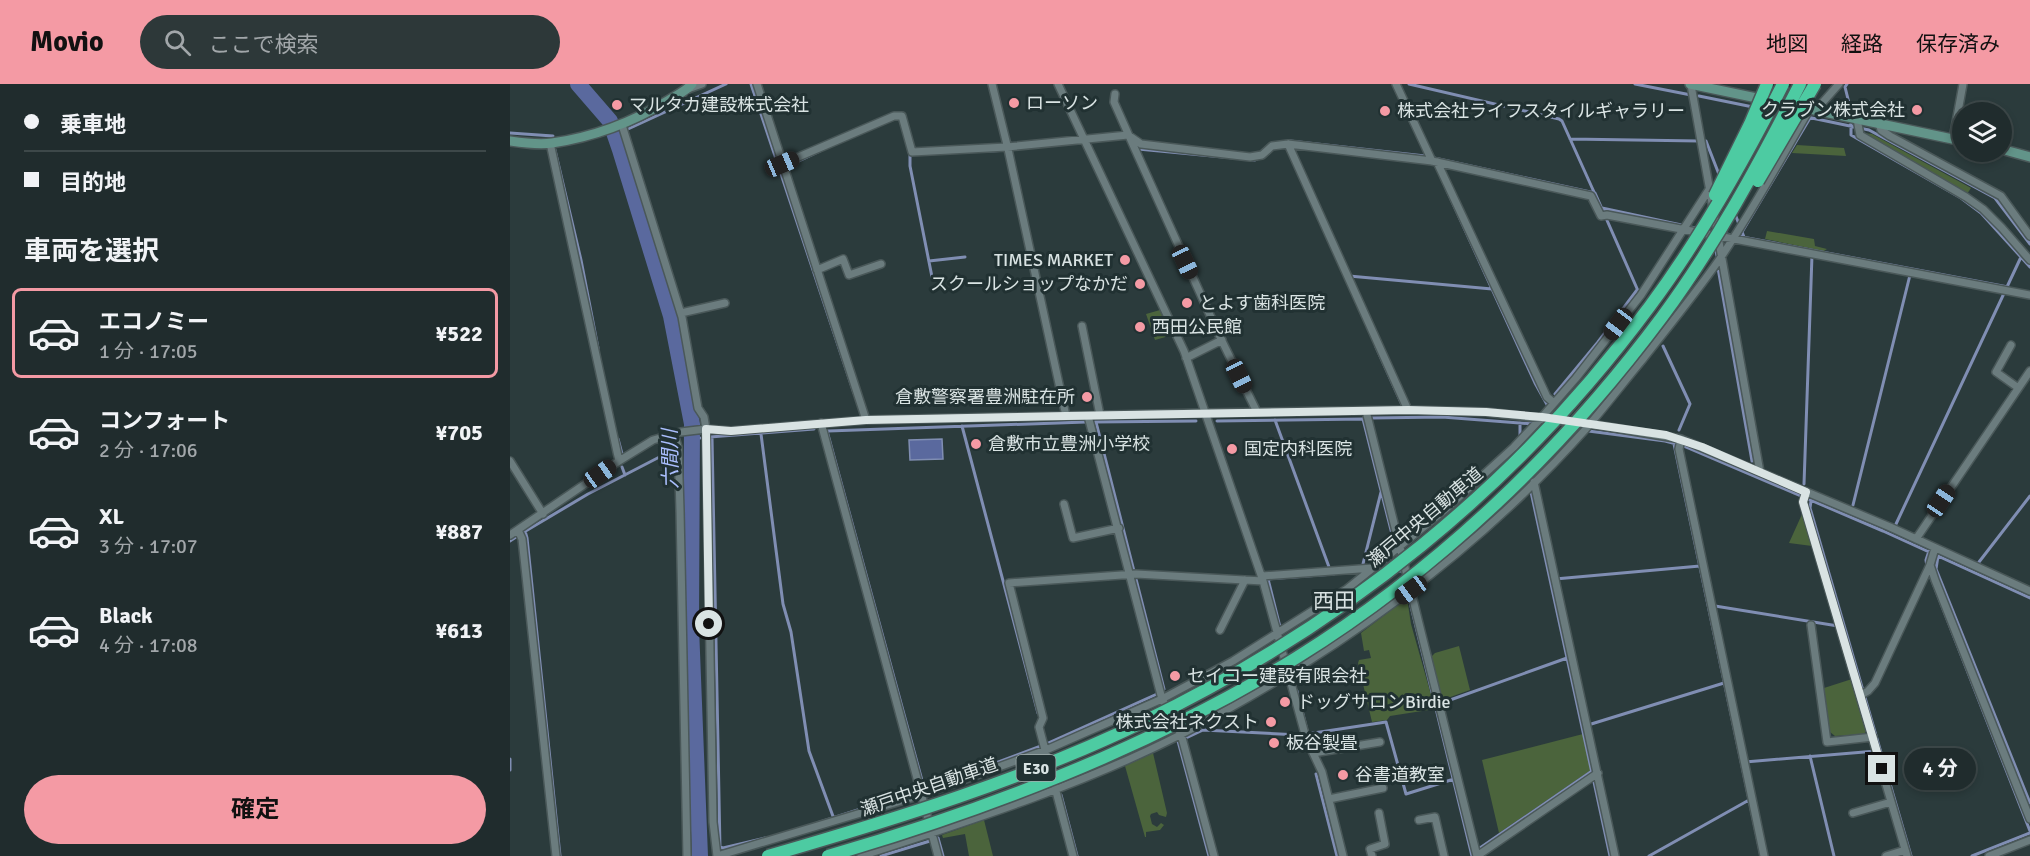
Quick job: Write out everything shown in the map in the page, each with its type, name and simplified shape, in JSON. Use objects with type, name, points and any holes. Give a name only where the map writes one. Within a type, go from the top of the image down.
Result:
[{"type":"highway","points":[[1651,305],[1703,218],[1750,124],[1767,84]]},
{"type":"highway","name":"瀬戸中央自動車道","points":[[768,856],[966,795],[1049,763],[1141,723],[1191,698],[1288,643],[1390,572],[1477,499],[1552,424],[1586,386],[1651,305],[1712,215],[1783,84]]},
{"type":"highway","name":"瀬戸中央自動車道","points":[[828,856],[981,806],[1137,743],[1198,713],[1297,657],[1400,584],[1487,511],[1600,396],[1664,314],[1719,231],[1800,84]]},
{"type":"highway","points":[[1719,231],[1753,190],[1815,84]]},
{"type":"main road","points":[[1691,84],[1810,112],[1879,123],[1952,139]]},
{"type":"main road","points":[[510,141],[550,143],[622,128],[690,86]]},
{"type":"main road","points":[[2012,152],[2030,157]]},
{"type":"street","points":[[690,86],[702,84]]},
{"type":"street","points":[[757,84],[866,420]]},
{"type":"street","points":[[992,84],[1066,416]]},
{"type":"street","points":[[1058,84],[1186,358],[1262,579],[1306,738],[1322,772],[1343,856]]},
{"type":"street","points":[[1396,84],[1551,407]]},
{"type":"street","points":[[1691,84],[1719,231],[1721,258],[1760,472]]},
{"type":"street","points":[[861,856],[1055,789],[1181,734],[1288,674],[1411,590],[1487,526],[1586,428],[1692,298],[1721,258],[1803,121],[1839,84]]},
{"type":"street","points":[[1961,102],[1963,84]]},
{"type":"street","points":[[1115,94],[1114,102],[1128,135],[1257,412]]},
{"type":"street","points":[[782,164],[894,116],[903,116],[912,152],[1008,149],[1084,138],[1128,135],[1141,144],[1250,157],[1262,155],[1272,146],[1287,144],[1432,159],[1591,196],[1601,216],[1719,231],[1733,238],[2030,295]]},
{"type":"street","points":[[1858,121],[1860,135],[1975,203],[2002,228],[2030,260]]},
{"type":"street","points":[[1879,123],[1881,130],[1890,136],[2001,196],[2030,236]]},
{"type":"street","points":[[622,128],[681,313],[698,408],[704,417],[713,822],[717,856],[921,795],[1046,750],[1162,699],[1233,661],[1347,589],[1448,508],[1538,422],[1590,361],[1641,295],[1710,188]]},
{"type":"street","points":[[550,143],[619,461]]},
{"type":"street","points":[[1287,144],[1408,410]]},
{"type":"street","points":[[817,270],[843,260],[849,275],[881,264]]},
{"type":"street","points":[[681,313],[725,303]]},
{"type":"street","points":[[1082,326],[1100,415]]},
{"type":"street","points":[[1186,358],[1222,340]]},
{"type":"street","points":[[2011,345],[1996,372],[2018,387]]},
{"type":"street","points":[[1916,539],[2030,371]]},
{"type":"street","points":[[510,536],[520,533],[543,514],[653,440],[704,429],[731,431],[866,420],[1408,410],[1486,412],[1680,443],[1760,472],[1805,496],[1916,539],[1933,552],[2030,591]]},
{"type":"street","points":[[1366,411],[1476,854],[1598,773]]},
{"type":"street","points":[[1088,416],[1132,573],[1162,699],[1181,734],[1214,856]]},
{"type":"street","points":[[821,423],[938,856]]},
{"type":"street","points":[[677,433],[685,856]]},
{"type":"street","points":[[1680,443],[1764,856]]},
{"type":"street","points":[[510,461],[543,514]]},
{"type":"street","points":[[1531,484],[1555,579],[1616,856]]},
{"type":"street","points":[[1805,496],[1906,853],[1886,856]]},
{"type":"street","points":[[1064,504],[1073,538],[1119,528]]},
{"type":"street","points":[[520,533],[556,856]]},
{"type":"street","points":[[1861,695],[1868,691],[1875,682],[1930,565],[1933,552]]},
{"type":"street","points":[[1930,565],[2030,819]]},
{"type":"street","points":[[1073,856],[1039,727],[1043,718],[1010,584],[1132,573],[1245,580],[1373,568]]},
{"type":"street","points":[[1221,630],[1245,580]]},
{"type":"street","points":[[1811,625],[1827,742],[1873,737]]},
{"type":"street","points":[[1313,753],[1380,742]]},
{"type":"street","points":[[1329,799],[1383,788]]},
{"type":"street","points":[[1853,813],[1891,802]]},
{"type":"street","points":[[1372,856],[1370,849],[1385,844],[1379,813]]},
{"type":"street","points":[[1419,820],[1435,817],[1444,856]]},
{"type":"street","points":[[1989,856],[2030,840]]},
{"type":"green space","points":[[1864,133],[1872,134],[1971,188],[1967,194]]},
{"type":"green space","points":[[1797,145],[1844,148],[1846,156],[1792,153]]},
{"type":"green space","points":[[1767,231],[1814,239],[1815,246],[1827,249],[1824,251],[1765,239]]},
{"type":"green space","points":[[1160,310],[1169,336],[1155,340],[1146,314]]},
{"type":"green space","points":[[1803,512],[1812,546],[1789,543]]},
{"type":"green space","points":[[1407,598],[1411,624],[1435,709],[1390,716],[1387,720],[1372,722],[1358,663],[1359,660],[1371,658],[1369,650],[1364,651],[1361,633]]},
{"type":"green space","points":[[1459,646],[1470,690],[1442,700],[1431,657],[1435,653]]},
{"type":"green space","points":[[1852,679],[1867,730],[1864,734],[1835,736],[1830,732],[1824,688]]},
{"type":"green space","points":[[1583,734],[1591,770],[1499,833],[1482,760]]},
{"type":"green space","points":[[1153,753],[1167,813],[1166,817],[1157,812],[1151,814],[1152,824],[1157,827],[1161,823],[1164,825],[1160,830],[1146,832],[1145,837],[1125,766]]},
{"type":"green space","points":[[984,820],[993,856],[969,856],[965,834],[943,838],[942,835]]},
{"type":"water","points":[[942,439],[943,459],[910,460],[909,440]]},
{"type":"waterway","name":"六間川","points":[[578,84],[610,121],[620,150],[671,316],[692,424],[691,627],[700,856]]},
{"type":"waterway","points":[[615,135],[726,84]]},
{"type":"waterway","points":[[751,84],[854,393]]},
{"type":"waterway","points":[[1409,84],[1559,119],[1562,121],[1594,192]]},
{"type":"waterway","points":[[1635,84],[1691,95]]},
{"type":"waterway","points":[[1847,84],[1845,87],[1850,107]]},
{"type":"waterway","points":[[1699,96],[1753,107]]},
{"type":"waterway","points":[[1807,117],[1869,130],[1995,198],[2030,244]]},
{"type":"waterway","points":[[1742,232],[1810,118]]},
{"type":"waterway","points":[[1851,122],[1851,135],[1961,198],[1981,213],[2030,267]]},
{"type":"waterway","points":[[510,133],[553,136]]},
{"type":"waterway","points":[[1570,139],[1699,141]]},
{"type":"waterway","points":[[1290,141],[1425,156],[1595,193],[1639,293]]},
{"type":"waterway","points":[[1704,141],[1706,141],[1720,177]]},
{"type":"waterway","points":[[1136,146],[1138,149],[1255,160],[1269,153]]},
{"type":"waterway","points":[[555,150],[581,260],[598,348]]},
{"type":"waterway","points":[[989,151],[1009,150]]},
{"type":"waterway","points":[[786,167],[820,151]]},
{"type":"waterway","points":[[910,154],[910,166],[932,277]]},
{"type":"waterway","points":[[1439,173],[1535,383],[1554,417]]},
{"type":"waterway","points":[[1602,208],[1700,229]]},
{"type":"waterway","points":[[1735,214],[1744,237]]},
{"type":"waterway","points":[[1721,233],[2008,287]]},
{"type":"waterway","points":[[1715,245],[1717,256]]},
{"type":"waterway","points":[[1804,484],[1812,255]]},
{"type":"waterway","points":[[929,261],[965,257]]},
{"type":"waterway","points":[[1896,524],[2021,257]]},
{"type":"waterway","points":[[1718,268],[1752,461]]},
{"type":"waterway","points":[[1853,505],[1910,275]]},
{"type":"waterway","points":[[1349,276],[1492,289]]},
{"type":"waterway","points":[[1555,394],[1637,290]]},
{"type":"waterway","points":[[1216,320],[1224,338]]},
{"type":"waterway","points":[[1663,346],[1690,404],[1679,430]]},
{"type":"waterway","points":[[1376,347],[1403,407]]},
{"type":"waterway","points":[[1372,418],[1442,417],[1546,425]]},
{"type":"waterway","points":[[1363,419],[1395,546]]},
{"type":"waterway","points":[[1217,421],[1364,419]]},
{"type":"waterway","points":[[1275,420],[1329,567]]},
{"type":"waterway","points":[[1095,422],[1196,421]]},
{"type":"waterway","points":[[828,431],[1086,422]]},
{"type":"waterway","points":[[1096,422],[1164,689]]},
{"type":"waterway","points":[[1520,423],[1520,439]]},
{"type":"waterway","points":[[962,426],[1038,713]]},
{"type":"waterway","points":[[710,437],[814,429]]},
{"type":"waterway","points":[[1573,429],[1665,441],[1684,446],[1883,531],[2030,598]]},
{"type":"waterway","points":[[827,431],[924,788]]},
{"type":"waterway","points":[[761,434],[783,604],[791,632],[809,751],[834,819]]},
{"type":"waterway","points":[[712,437],[720,849]]},
{"type":"waterway","points":[[692,438],[700,438]]},
{"type":"waterway","points":[[618,439],[622,454]]},
{"type":"waterway","points":[[1674,444],[1761,856]]},
{"type":"waterway","points":[[524,532],[588,494],[673,450]]},
{"type":"waterway","name":"六間川","points":[[686,451],[692,452]]},
{"type":"waterway","points":[[622,467],[625,475]]},
{"type":"waterway","points":[[1528,478],[1592,773]]},
{"type":"waterway","points":[[1363,564],[1381,492]]},
{"type":"waterway","points":[[1979,562],[2030,496]]},
{"type":"waterway","points":[[1811,501],[1810,508],[1911,856]]},
{"type":"waterway","points":[[525,531],[560,856]]},
{"type":"waterway","points":[[510,541],[519,535]]},
{"type":"waterway","points":[[1927,567],[1926,560],[1929,551]]},
{"type":"waterway","points":[[1938,556],[1936,569],[2030,803]]},
{"type":"waterway","points":[[1555,579],[1700,566]]},
{"type":"waterway","points":[[1395,571],[1402,571]]},
{"type":"waterway","points":[[1929,573],[2030,831]]},
{"type":"waterway","points":[[1267,579],[1334,574]]},
{"type":"waterway","points":[[1268,579],[1280,627]]},
{"type":"waterway","points":[[1409,598],[1472,856]]},
{"type":"waterway","points":[[1715,606],[1838,626]]},
{"type":"waterway","points":[[1439,704],[1567,658]]},
{"type":"waterway","points":[[1588,725],[1724,683]]},
{"type":"waterway","points":[[1297,691],[1308,734]]},
{"type":"waterway","points":[[1046,744],[1157,694]]},
{"type":"waterway","points":[[1307,734],[1386,722],[1406,794],[1454,779]]},
{"type":"waterway","points":[[1186,738],[1203,730],[1299,735]]},
{"type":"waterway","points":[[1178,741],[1209,856]]},
{"type":"waterway","points":[[926,789],[1041,746]]},
{"type":"waterway","points":[[1745,762],[1876,751]]},
{"type":"waterway","points":[[1810,756],[1834,856]]},
{"type":"waterway","points":[[510,759],[510,770]]},
{"type":"waterway","points":[[1477,850],[1592,771]]},
{"type":"waterway","points":[[1316,774],[1337,856]]},
{"type":"waterway","points":[[1594,782],[1610,856]]},
{"type":"waterway","points":[[817,823],[917,791]]},
{"type":"waterway","points":[[1061,795],[1077,856]]},
{"type":"waterway","points":[[1649,856],[1749,800]]},
{"type":"waterway","points":[[1972,856],[2030,833]]},
{"type":"waterway","points":[[720,847],[765,838]]},
{"type":"waterway","points":[[938,838],[943,856]]},
{"type":"waterway","points":[[881,856],[930,841]]},
{"type":"place","name":"ローソン","points":[[1014,103]]},
{"type":"place","name":"マルタカ建設株式会社","points":[[617,105]]},
{"type":"place","name":"クラブン株式会社","points":[[1917,110]]},
{"type":"place","name":"株式会社ライフスタイルギャラリー","points":[[1385,111]]},
{"type":"place","name":"TIMES MARKET","points":[[1125,260]]},
{"type":"place","name":"スクールショップなかだ","points":[[1140,284]]},
{"type":"place","name":"とよす歯科医院","points":[[1187,303]]},
{"type":"place","name":"西田公民館","points":[[1140,327]]},
{"type":"place","name":"倉敷警察署豊洲駐在所","points":[[1087,397]]},
{"type":"place","name":"倉敷市立豊洲小学校","points":[[976,444]]},
{"type":"place","name":"国定内科医院","points":[[1232,449]]},
{"type":"place","name":"セイコー建設有限会社","points":[[1175,676]]},
{"type":"place","name":"ドッグサロンBirdie","points":[[1285,702]]},
{"type":"place","name":"株式会社ネクスト","points":[[1271,722]]},
{"type":"place","name":"板谷製畳","points":[[1274,743]]},
{"type":"place","name":"谷書道教室","points":[[1343,775]]},
{"type":"district","name":"西田","points":[[1334,601]]},
{"type":"route","points":[[709,624],[706,429],[731,431],[866,420],[1222,412],[1408,410],[1486,412],[1542,417],[1681,439],[1806,492],[1803,502],[1882,769]]}]
